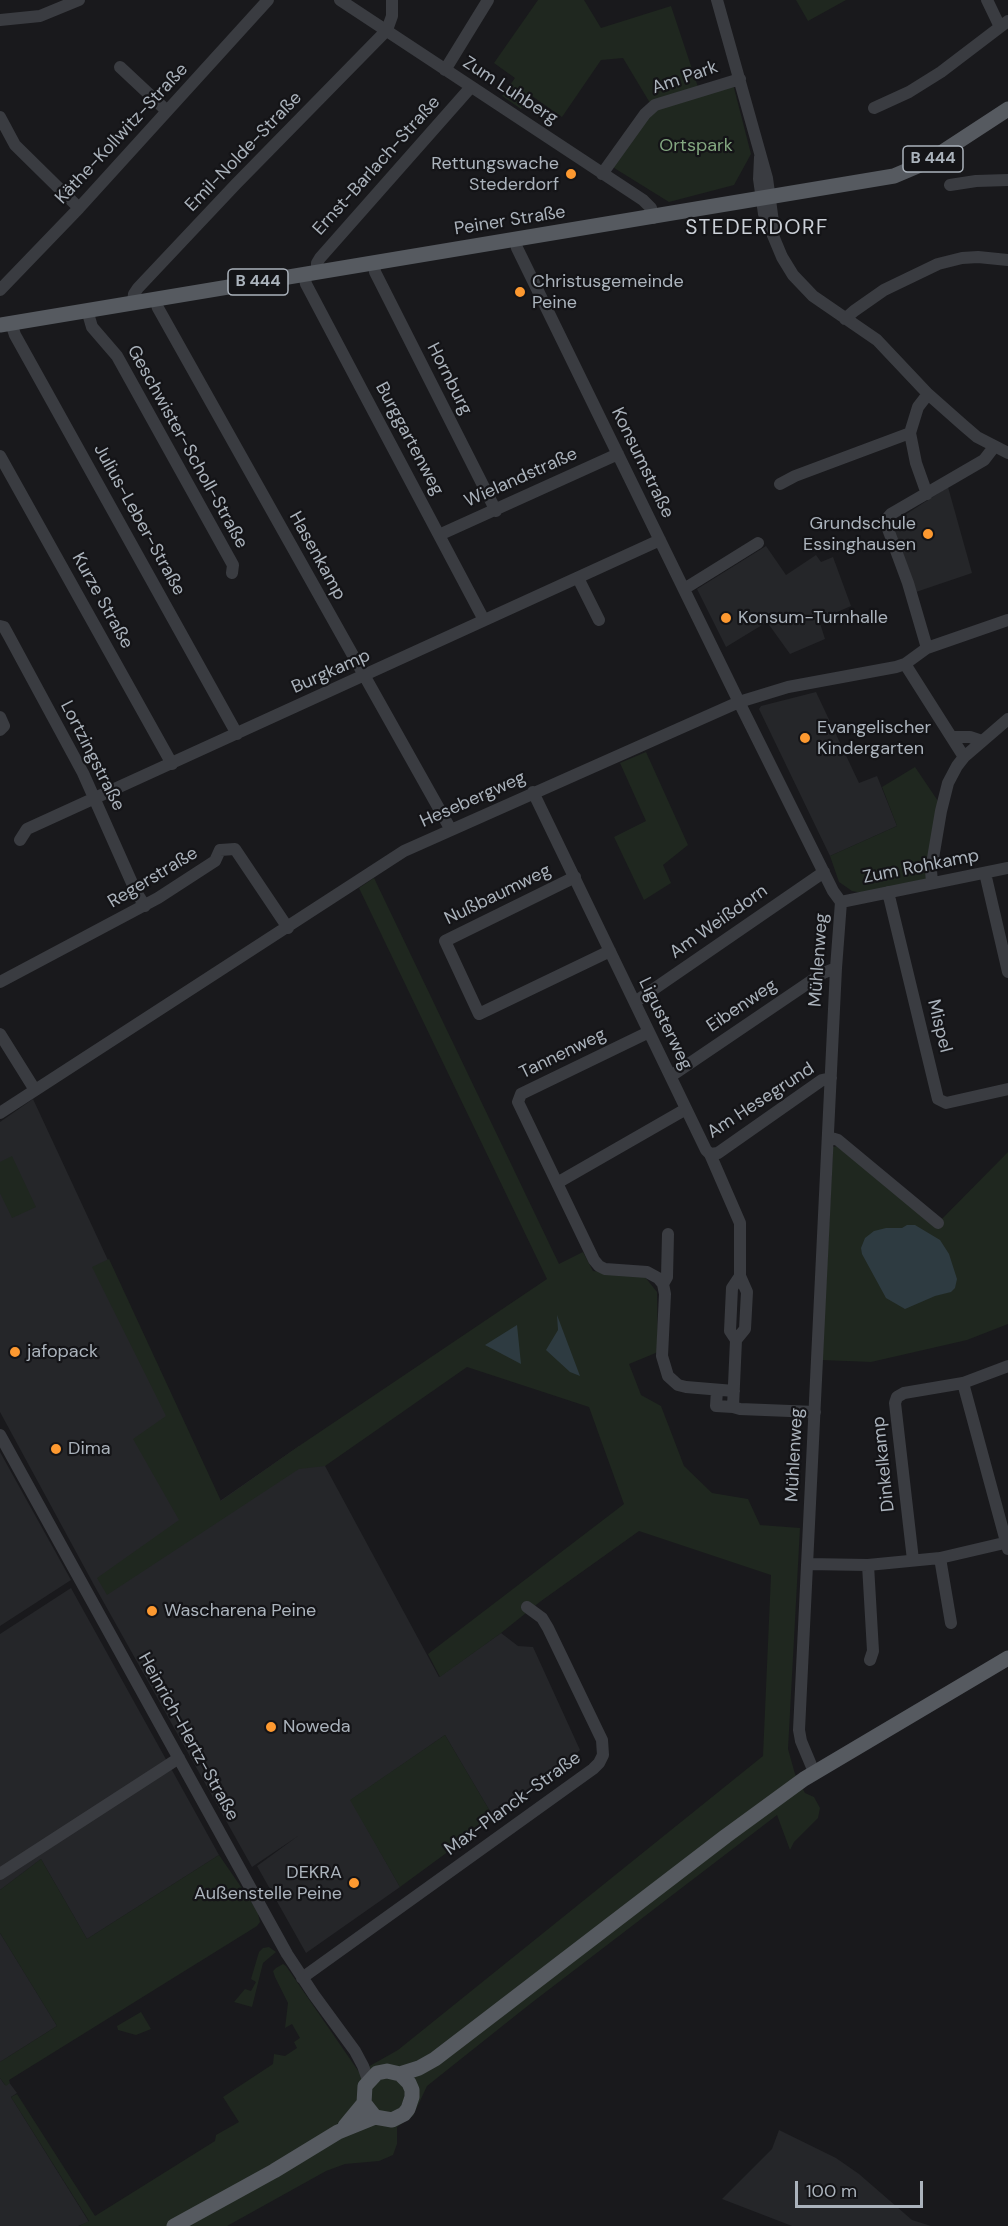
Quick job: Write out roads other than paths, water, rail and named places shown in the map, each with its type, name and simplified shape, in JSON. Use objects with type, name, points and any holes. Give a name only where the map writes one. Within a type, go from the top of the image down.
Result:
[{"type":"main road","name":"Peiner Straße","points":[[6,324],[653,218],[902,174],[935,157],[1008,109]]},
{"type":"main road","points":[[435,2059],[419,2068],[400,2074],[383,2071],[368,2080],[363,2091],[364,2103],[375,2116],[386,2120],[398,2118],[404,2114],[411,2103],[412,2090],[422,2072],[435,2059],[726,1836],[814,1772],[1008,1658]]},
{"type":"main road","points":[[400,2074],[412,2090]]},
{"type":"main road","points":[[338,2132],[354,2117],[364,2103]]},
{"type":"main road","points":[[174,2226],[256,2182],[338,2132],[375,2116]]},
{"type":"street","points":[[0,20],[40,16],[79,0]]},
{"type":"street","name":"Käthe-Kollwitz-Straße","points":[[0,290],[79,208],[268,0]]},
{"type":"street","name":"Zum Luhberg","points":[[340,0],[643,200],[651,208],[653,218]]},
{"type":"street","points":[[387,30],[392,16],[392,0]]},
{"type":"street","points":[[445,70],[488,0]]},
{"type":"street","name":"Am Park","points":[[717,0],[760,157],[774,239],[793,275],[813,296],[845,319]]},
{"type":"street","points":[[874,108],[909,92],[941,72],[1004,24],[987,0]]},
{"type":"street","name":"Emil-Nolde-Straße","points":[[133,302],[134,294],[154,271],[387,30]]},
{"type":"street","points":[[120,67],[167,111]]},
{"type":"street","name":"Am Park","points":[[602,174],[645,114],[655,105],[740,79]]},
{"type":"street","name":"Ernst-Barlach-Straße","points":[[310,273],[320,258],[471,87]]},
{"type":"street","points":[[0,117],[15,144],[79,208]]},
{"type":"street","points":[[950,185],[1008,180]]},
{"type":"street","name":"Konsumstraße","points":[[515,240],[739,702]]},
{"type":"street","points":[[1008,260],[962,258],[938,264],[884,290],[854,310],[845,319],[877,340],[928,394],[977,437],[1008,453]]},
{"type":"street","name":"Hornburg","points":[[374,263],[375,272],[496,510]]},
{"type":"street","name":"Burggartenweg","points":[[310,273],[306,284],[484,620]]},
{"type":"street","name":"Hasenkamp","points":[[155,298],[163,317],[363,677],[451,830]]},
{"type":"street","name":"Geschwister-Scholl-Straße","points":[[87,310],[93,327],[117,356],[233,565],[232,573]]},
{"type":"street","name":"Julius-Leber-Straße","points":[[6,324],[15,335],[237,734]]},
{"type":"street","points":[[927,494],[910,433],[918,407],[928,394]]},
{"type":"street","points":[[780,484],[795,476],[910,433]]},
{"type":"street","points":[[927,648],[908,583],[885,521],[891,514],[984,460],[994,447]]},
{"type":"street","name":"Wielandstraße","points":[[439,535],[618,454]]},
{"type":"street","name":"Kurze Straße","points":[[0,456],[172,764]]},
{"type":"street","name":"Burgkamp","points":[[20,840],[27,829],[660,540]]},
{"type":"street","points":[[684,589],[758,543]]},
{"type":"street","points":[[578,578],[599,621]]},
{"type":"street","name":"Hesebergweg","points":[[0,1113],[288,928],[392,858],[533,792],[739,702],[788,687],[905,664],[927,648],[1008,620]]},
{"type":"street","name":"Lortzingstraße","points":[[0,626],[4,627],[83,773],[136,892],[145,906]]},
{"type":"street","points":[[905,664],[964,757]]},
{"type":"street","name":"Mühlenweg","points":[[739,702],[833,891],[841,902],[799,1730],[801,1741],[814,1772]]},
{"type":"street","points":[[0,717],[4,726],[0,730]]},
{"type":"street","points":[[932,883],[931,870],[944,795],[957,766],[964,757],[1008,719]]},
{"type":"street","points":[[952,737],[970,737],[982,741]]},
{"type":"street","name":"Ligusterweg","points":[[533,792],[706,1150],[710,1154],[740,1223],[740,1276],[747,1292],[746,1329],[736,1340],[733,1407]]},
{"type":"street","name":"Regerstraße","points":[[0,982],[145,906],[215,861],[220,850],[235,849],[288,928]]},
{"type":"street","name":"Zum Rohkamp","points":[[841,902],[1008,868]]},
{"type":"street","name":"Am Weißdorn","points":[[635,1002],[824,872]]},
{"type":"street","points":[[985,873],[1004,935],[1008,972]]},
{"type":"street","name":"Nußbaumweg","points":[[574,877],[445,941],[480,1014],[610,951]]},
{"type":"street","name":"Mispel","points":[[888,892],[938,1099],[946,1104],[1008,1089]]},
{"type":"street","name":"Eibenweg","points":[[670,1076],[823,973],[836,969]]},
{"type":"street","name":"Tannenweg","points":[[650,1032],[521,1094],[518,1102],[594,1260],[605,1269],[647,1272],[663,1284]]},
{"type":"street","points":[[0,1034],[35,1090]]},
{"type":"street","name":"Am Hesegrund","points":[[710,1154],[718,1154],[822,1080],[831,1078]]},
{"type":"street","points":[[557,1183],[686,1109]]},
{"type":"street","points":[[828,1137],[838,1140],[938,1223]]},
{"type":"street","points":[[668,1234],[667,1277],[663,1284],[665,1294],[662,1356],[668,1376],[678,1385],[686,1387],[734,1391]]},
{"type":"street","name":"Dinkelkamp","points":[[913,1560],[895,1403],[897,1397],[904,1393],[963,1383],[1008,1366]]},
{"type":"street","points":[[807,1564],[868,1565],[940,1558],[1008,1544],[963,1383]]},
{"type":"street","points":[[717,1390],[716,1406],[815,1412]]},
{"type":"street","name":"Heinrich-Hertz-Straße","points":[[0,1435],[302,1978],[355,2051],[368,2080]]},
{"type":"street","points":[[940,1558],[951,1623]]},
{"type":"street","points":[[868,1565],[873,1651],[870,1660]]},
{"type":"street","name":"Max-Planck-Straße","points":[[302,1978],[599,1763],[603,1749],[602,1740],[548,1628],[542,1618],[527,1607]]},
{"type":"street","points":[[0,1874],[179,1758]]},
{"type":"street","name":"Heinrich-Hertz-Straße","points":[[355,2051],[368,2063],[383,2071]]},
{"type":"place","name":"Rettungswache Stederdorf","points":[[571,174]]},
{"type":"place","name":"Christusgemeinde Peine","points":[[520,292]]},
{"type":"place","name":"Grundschule Essinghausen","points":[[928,534]]},
{"type":"place","name":"Konsum-Turnhalle","points":[[726,618]]},
{"type":"place","name":"Evangelischer Kindergarten","points":[[805,738]]},
{"type":"place","name":"jafopack","points":[[15,1352]]},
{"type":"place","name":"Dima","points":[[56,1449]]},
{"type":"place","name":"Wascharena Peine","points":[[152,1611]]},
{"type":"place","name":"Noweda","points":[[271,1727]]},
{"type":"place","name":"DEKRA Außenstelle Peine","points":[[354,1883]]},
{"type":"district","name":"STEDERDORF","points":[[757,228]]},
{"type":"park label","name":"Ortspark","points":[[696,146]]}]
